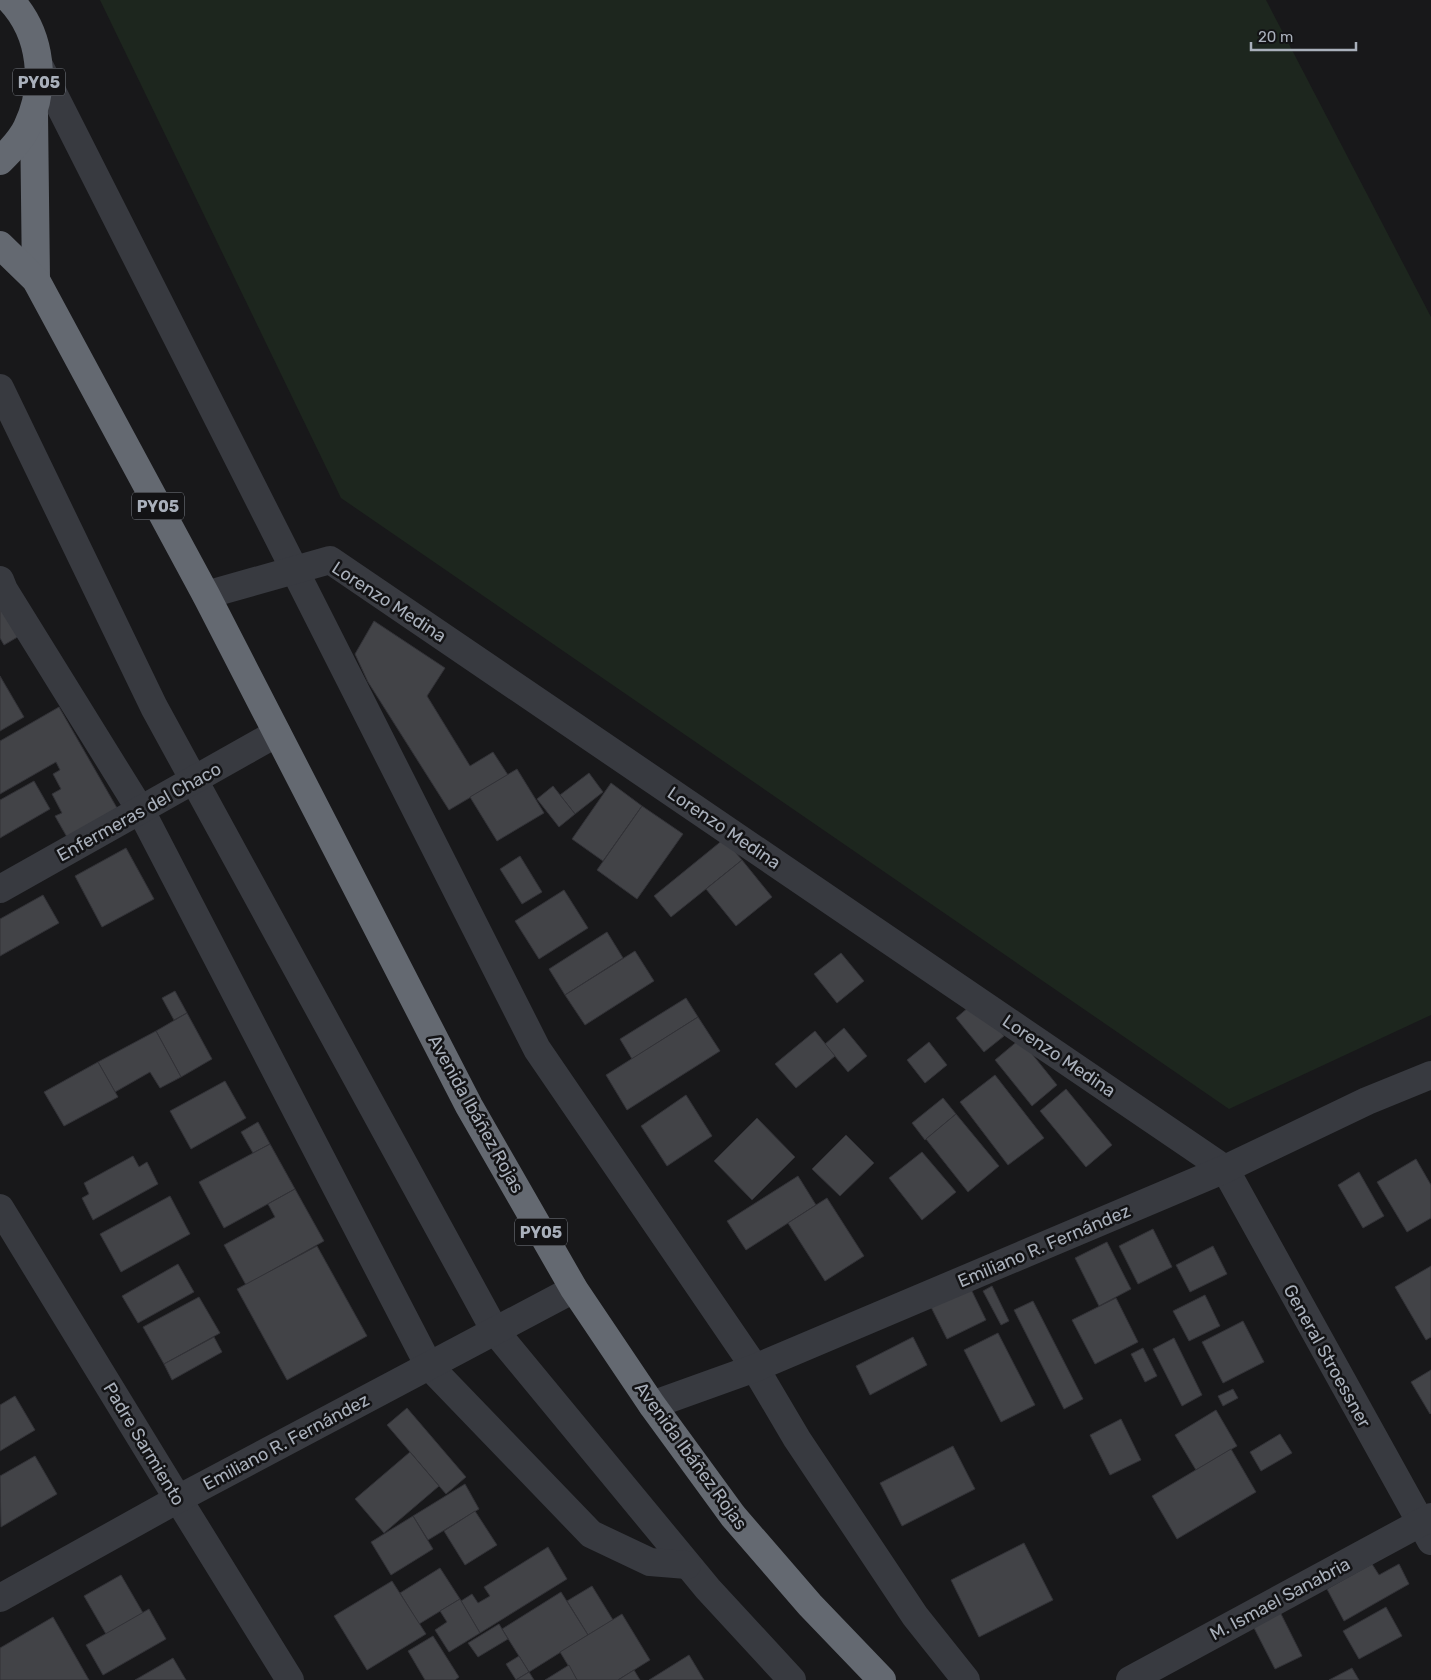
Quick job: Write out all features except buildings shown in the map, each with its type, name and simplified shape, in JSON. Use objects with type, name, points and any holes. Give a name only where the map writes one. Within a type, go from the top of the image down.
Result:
[{"type":"highway","name":"PY05","points":[[0,160],[14,146],[26,129],[39,87],[39,65],[32,37],[26,23],[12,2]]},
{"type":"highway","name":"PY05","points":[[34,108],[36,280]]},
{"type":"highway","name":"PY05","points":[[0,245],[36,280],[206,595],[277,733]]},
{"type":"highway","name":"Avenida Ibáñez Rojas","points":[[277,733],[469,1106],[574,1289],[652,1405],[733,1516],[810,1604],[882,1680]]},
{"type":"street","points":[[39,65],[537,1049],[755,1368],[797,1440],[915,1616],[966,1680]]},
{"type":"street","points":[[0,388],[154,706],[495,1330],[687,1565],[792,1680]]},
{"type":"street","name":"Lorenzo Medina","points":[[206,595],[330,560],[1224,1169]]},
{"type":"street","points":[[0,580],[4,590],[141,811],[429,1366],[591,1534],[650,1562],[687,1565]]},
{"type":"street","name":"Enfermeras del Chaco","points":[[0,889],[277,733]]},
{"type":"street","name":"Emiliano R. Fernández","points":[[652,1405],[755,1368],[1224,1169],[1368,1101],[1431,1075]]},
{"type":"street","name":"General Stroessner","points":[[1224,1169],[1427,1527]]},
{"type":"street","name":"Padre Sarmiento","points":[[0,1208],[290,1680]]},
{"type":"street","name":"Emiliano R. Fernández","points":[[0,1598],[178,1499],[574,1289]]},
{"type":"street","name":"M. Ismael Sanabria","points":[[1130,1680],[1427,1527]]},
{"type":"shaded area","points":[[100,0],[1266,0],[1431,317],[1431,1015],[1229,1109],[341,498]]}]
